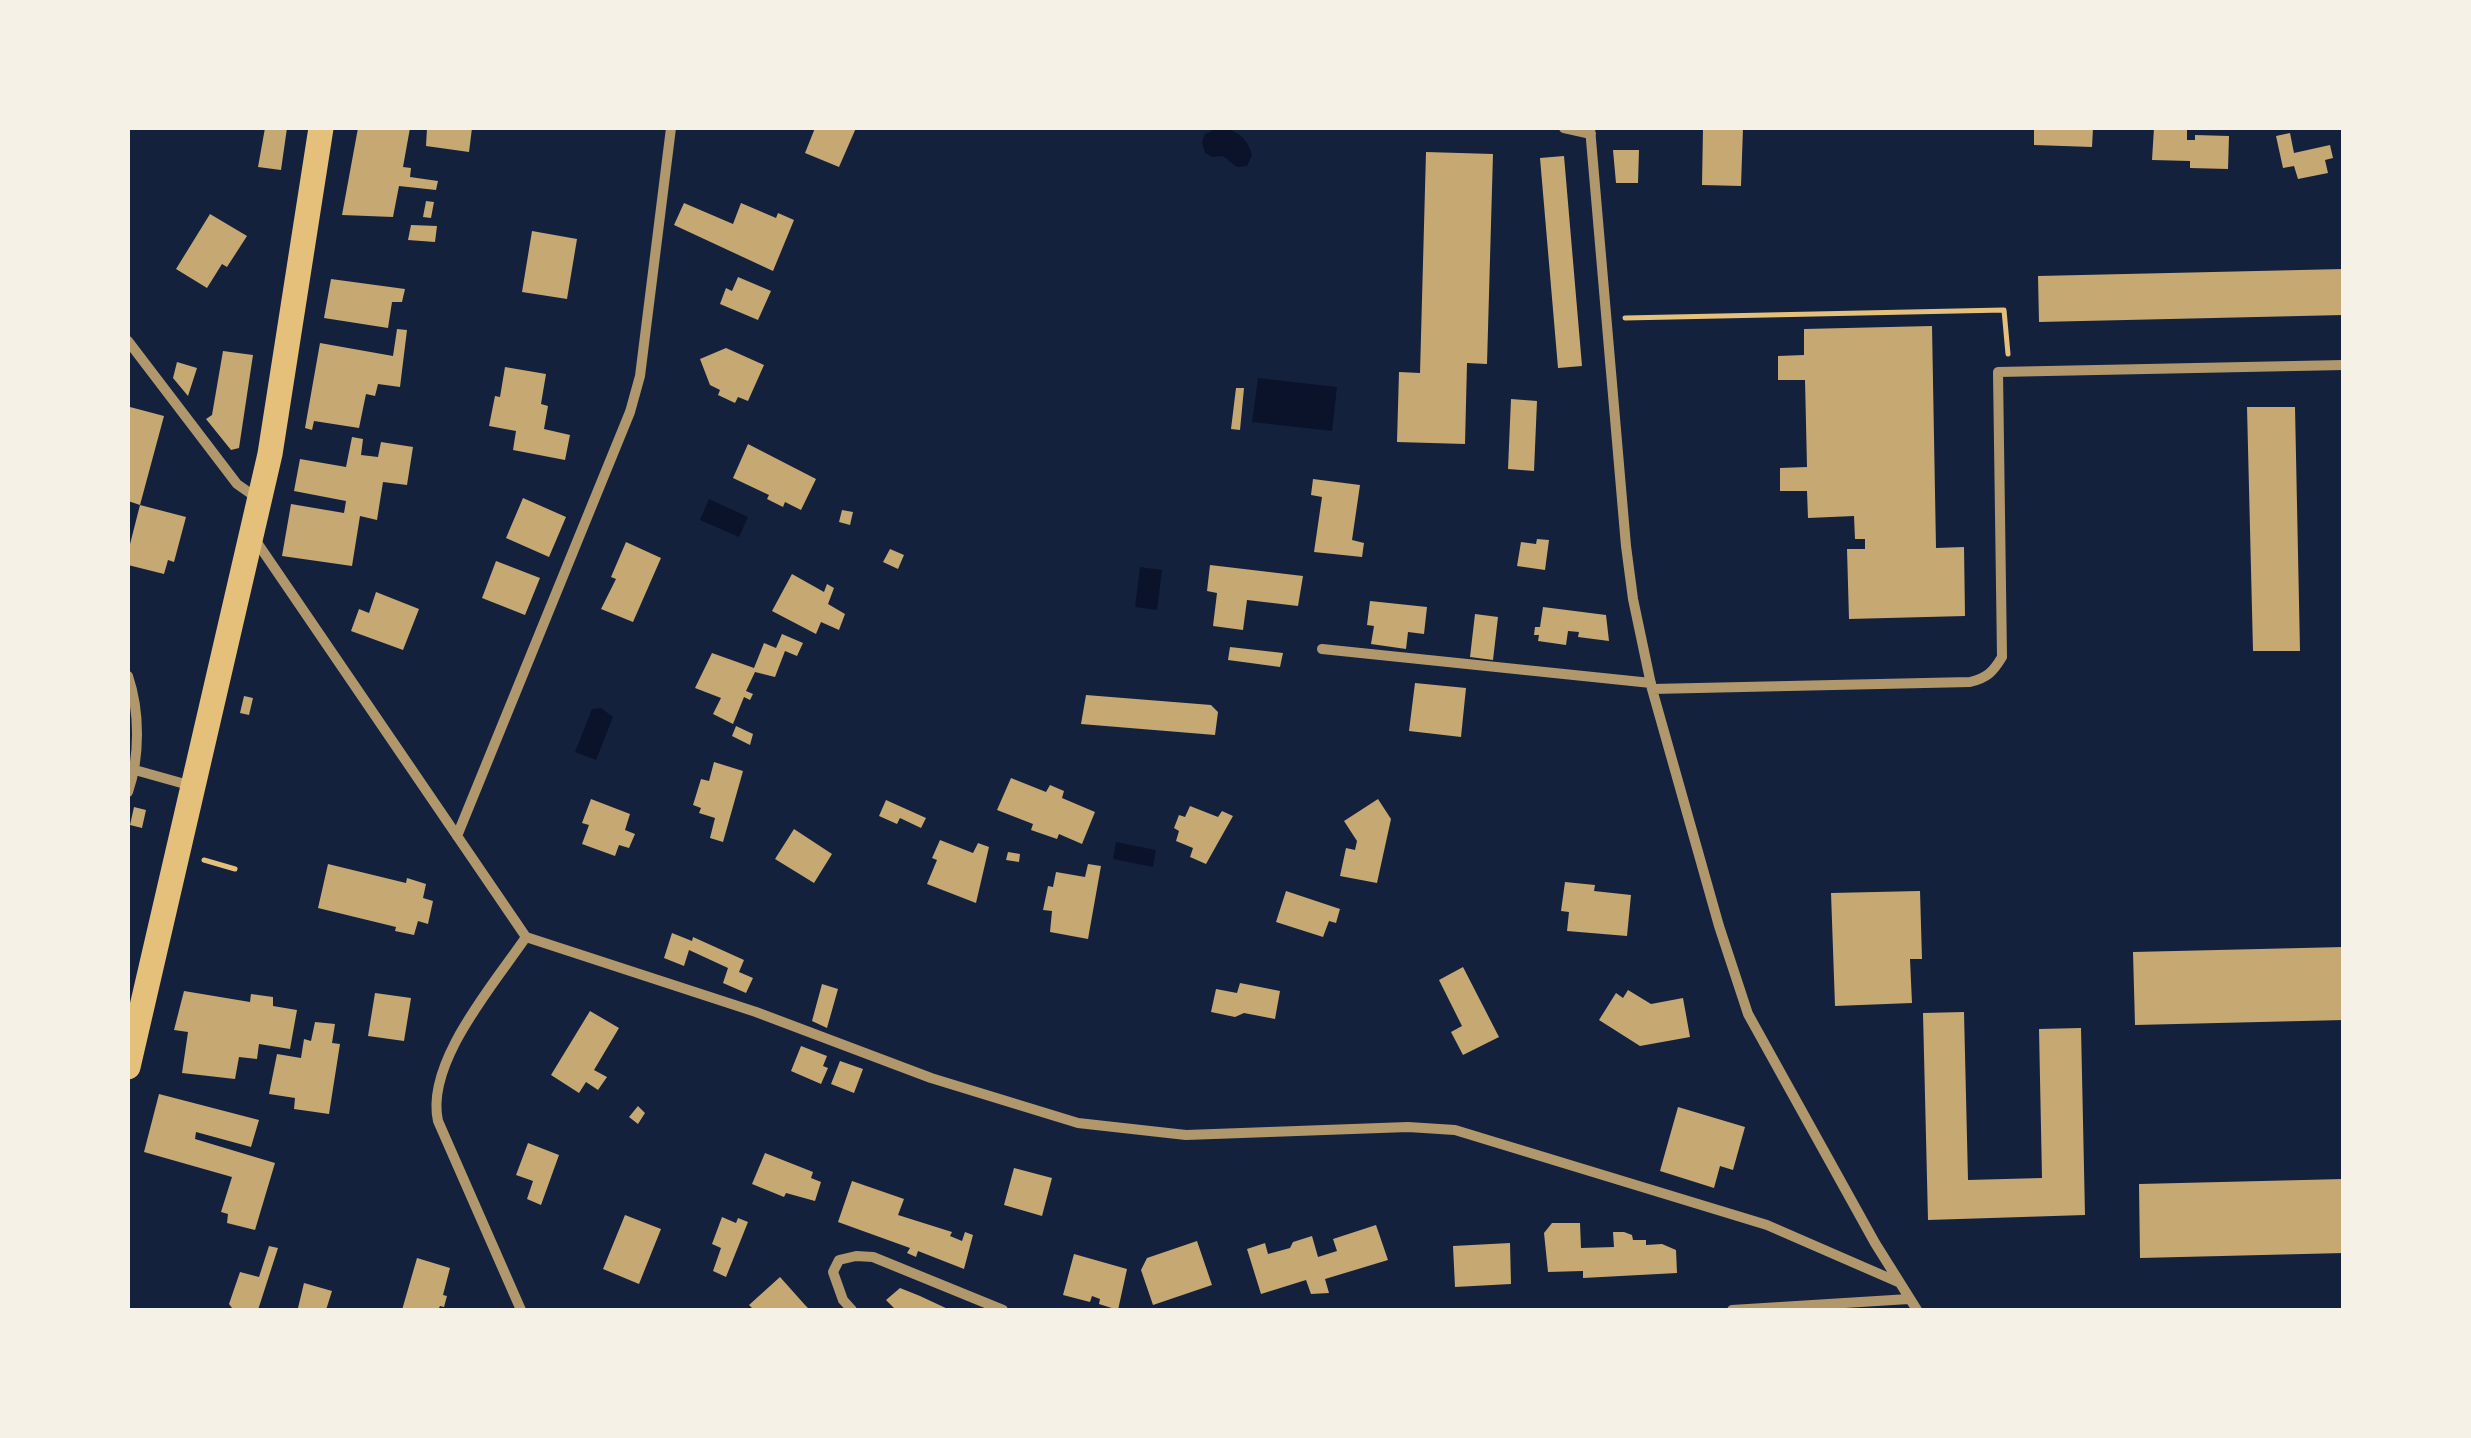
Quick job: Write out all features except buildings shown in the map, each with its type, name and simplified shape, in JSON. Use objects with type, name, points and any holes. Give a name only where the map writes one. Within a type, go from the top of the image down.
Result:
[{"type":"main road","points":[[128,1066],[260,500],[320,128]]},
{"type":"street","points":[[457,836],[630,412],[640,376],[671,128]]},
{"type":"street","points":[[1564,128],[1590,131],[1630,581],[1651,686],[1718,926],[1748,1014],[1917,1310]]},
{"type":"street","points":[[128,341],[237,484],[260,500]]},
{"type":"street","points":[[1322,649],[1651,686],[1984,679],[1994,672],[2002,657],[1998,372],[2344,365]]},
{"type":"street","points":[[252,536],[526,937],[756,1012],[931,1078],[1078,1122],[1186,1135],[1408,1127],[1455,1130],[1768,1225],[1898,1282]]},
{"type":"street","points":[[128,676],[136,706],[135,770],[128,792]]},
{"type":"street","points":[[135,770],[194,786]]},
{"type":"street","points":[[522,1310],[434,1106],[446,1057],[526,937]]},
{"type":"street","points":[[852,1310],[843,1300],[833,1272],[839,1260],[856,1256],[872,1257],[1002,1310]]},
{"type":"street","points":[[1732,1310],[1909,1299]]},
{"type":"path","points":[[1607,319],[2004,310],[2010,372]]},
{"type":"path","points":[[202,859],[235,869]]},
{"type":"water","points":[[1217,128],[1235,132],[1244,139],[1252,155],[1247,166],[1237,167],[1223,156],[1205,153],[1205,134]]},
{"type":"water","points":[[1258,378],[1337,387],[1332,431],[1252,422]]},
{"type":"water","points":[[709,499],[748,517],[739,537],[700,520]]},
{"type":"water","points":[[1140,567],[1162,570],[1157,610],[1135,607]]},
{"type":"water","points":[[601,708],[613,717],[596,760],[575,752],[592,709]]},
{"type":"water","points":[[1116,842],[1156,850],[1153,867],[1113,859]]}]
